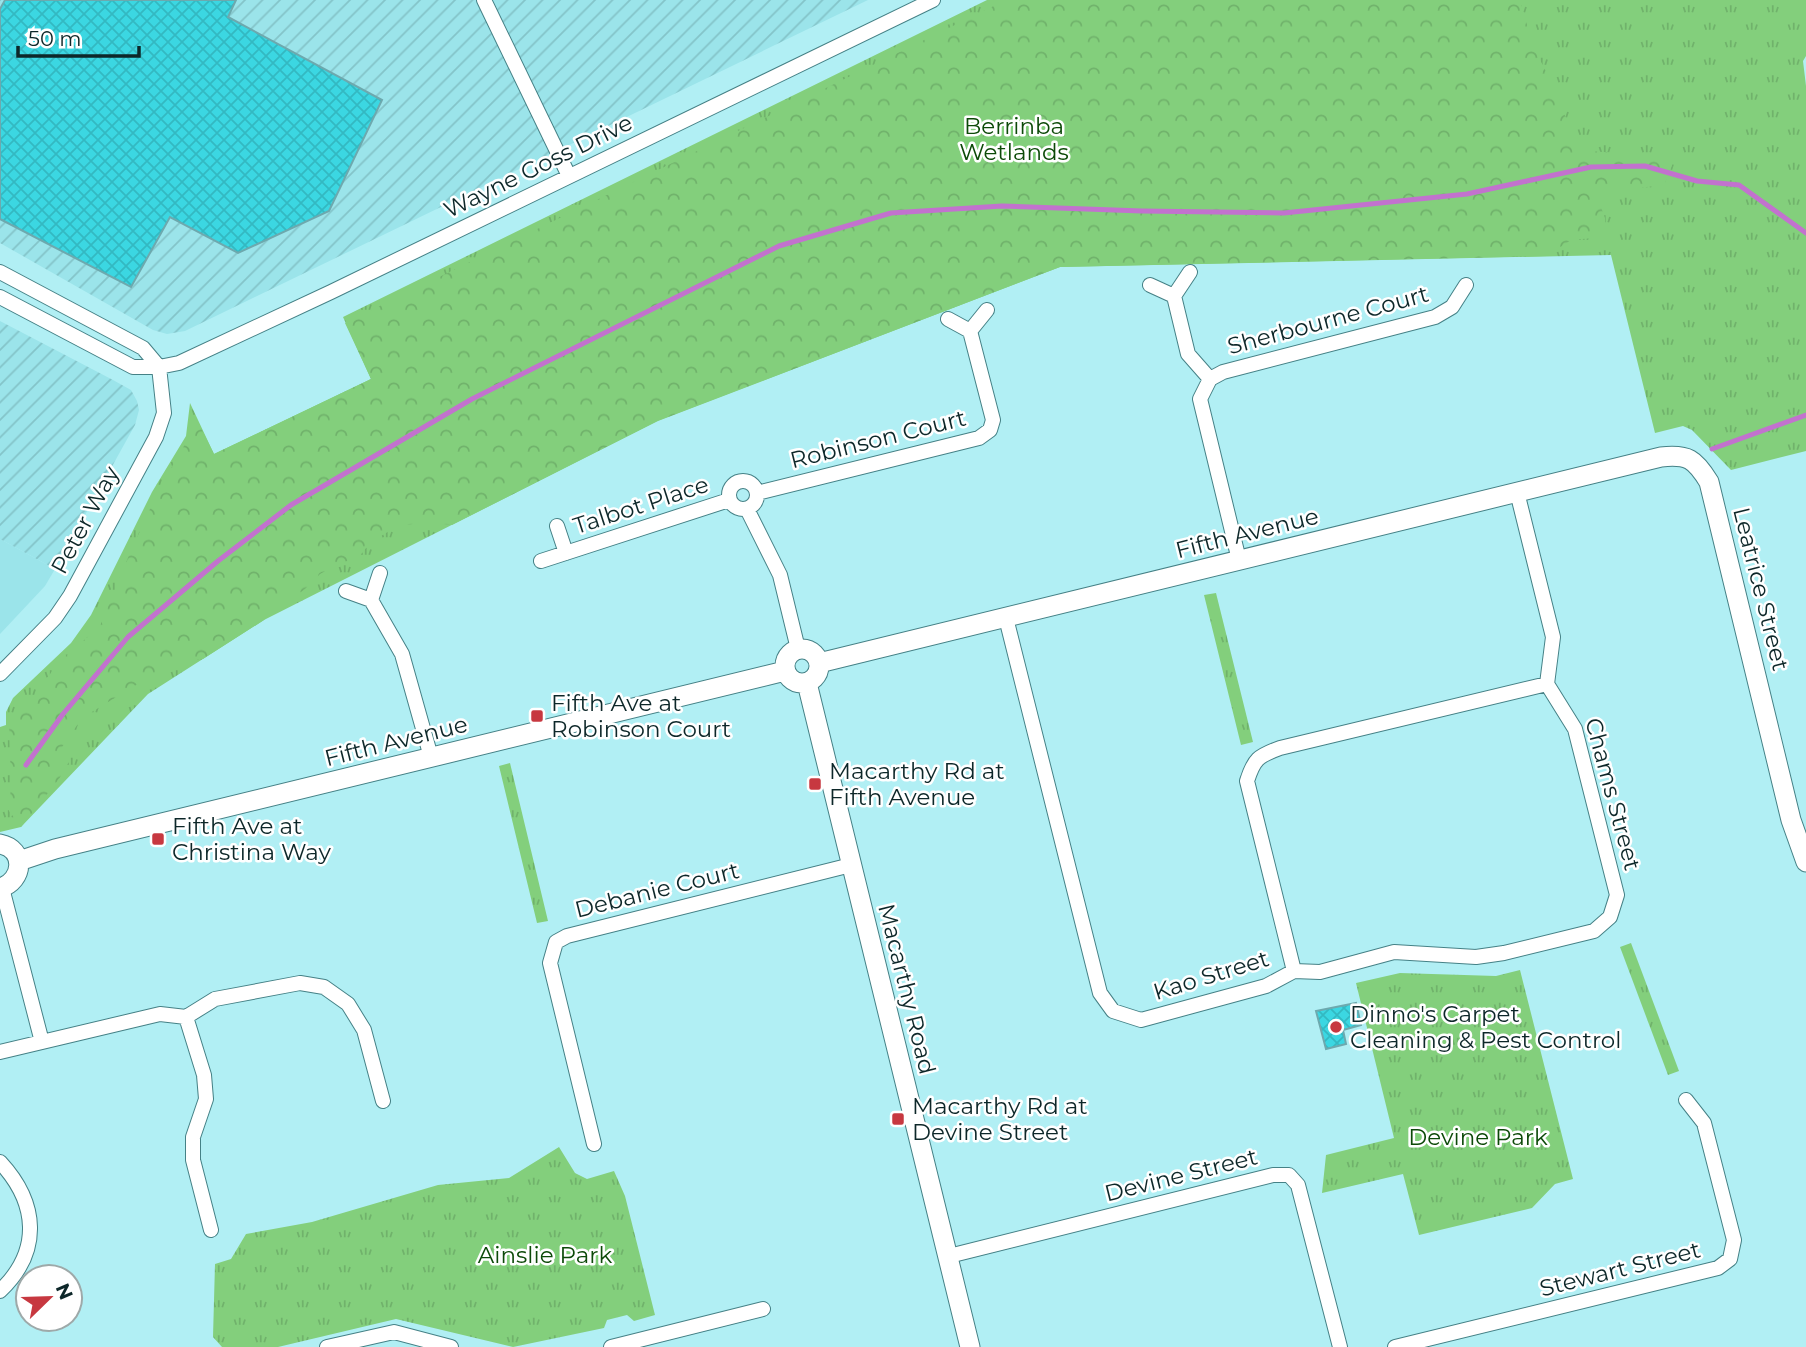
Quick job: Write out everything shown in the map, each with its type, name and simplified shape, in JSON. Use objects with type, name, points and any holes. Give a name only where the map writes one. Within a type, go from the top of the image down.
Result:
[{"type":"street","points":[[484,0],[569,176]]},
{"type":"street","name":"Wayne Goss Drive","points":[[0,297],[133,367],[159,367],[179,363],[933,0]]},
{"type":"street","points":[[0,272],[143,348],[159,367]]},
{"type":"street","points":[[1190,272],[1174,296],[1188,354],[1210,379]]},
{"type":"street","points":[[1150,285],[1174,296]]},
{"type":"street","name":"Sherbourne Court","points":[[1239,560],[1200,399],[1210,379],[1223,372],[1435,317],[1452,307],[1466,285]]},
{"type":"street","points":[[948,319],[970,331],[988,310]]},
{"type":"street","name":"Robinson Court","points":[[757,493],[979,438],[989,430],[993,420],[970,331]]},
{"type":"street","name":"Peter Way","points":[[0,674],[55,618],[70,596],[156,437],[164,413],[159,367]]},
{"type":"street","name":"Fifth Avenue","points":[[819,663],[1661,457],[1687,457]]},
{"type":"street","name":"Leatrice Street","points":[[1687,457],[1700,467],[1709,482],[1791,820],[1806,862]]},
{"type":"street","points":[[740,481],[751,483],[757,493],[755,503],[747,509],[734,506],[729,500],[730,488],[740,481]]},
{"type":"street","points":[[1517,492],[1553,637],[1547,684]]},
{"type":"street","name":"Talbot Place","points":[[541,561],[729,500]]},
{"type":"street","points":[[747,509],[780,575],[798,649]]},
{"type":"street","name":"Talbot Place","points":[[557,526],[566,553]]},
{"type":"street","points":[[371,600],[380,573]]},
{"type":"street","points":[[346,591],[371,600],[402,654],[431,757]]},
{"type":"street","name":"Kao Street","points":[[1006,618],[1100,993],[1113,1011],[1141,1020],[1266,986],[1294,971],[1247,780],[1253,763],[1263,754],[1547,684]]},
{"type":"street","points":[[798,649],[814,653],[819,663],[816,677],[807,683],[796,683],[785,671],[788,655],[798,649]]},
{"type":"street","name":"Fifth Avenue","points":[[19,861],[55,849],[785,671]]},
{"type":"street","name":"Macarthy Road","points":[[807,683],[970,1347]]},
{"type":"street","name":"Chams Street","points":[[1294,971],[1320,972],[1394,952],[1490,956],[1594,932],[1610,917],[1617,895],[1575,729],[1547,684]]},
{"type":"street","points":[[0,844],[12,849],[19,861],[20,868],[14,881],[1,888],[42,1042]]},
{"type":"street","name":"Debanie Court","points":[[594,1144],[550,964],[556,942],[567,936],[851,865]]},
{"type":"street","points":[[0,1052],[160,1014],[186,1017],[215,999],[300,983],[324,987],[348,1004],[364,1030],[383,1101]]},
{"type":"street","points":[[186,1017],[204,1074],[206,1099],[193,1137],[192,1160],[211,1230]]},
{"type":"street","name":"Stewart Street","points":[[1395,1347],[1718,1268],[1730,1259],[1734,1240],[1704,1123],[1686,1101]]},
{"type":"street","points":[[0,1162],[13,1176],[24,1197],[30,1230],[21,1265],[0,1291]]},
{"type":"street","name":"Devine Street","points":[[949,1256],[1273,1175],[1289,1175],[1298,1185],[1340,1347]]},
{"type":"street","points":[[619,1346],[763,1309]]},
{"type":"street","points":[[327,1347],[394,1332],[451,1347]]},
{"type":"shaded area","points":[[0,0],[868,0],[185,331],[167,334],[153,330],[0,243]]},
{"type":"shaded area","points":[[0,321],[131,390],[139,410],[135,425],[55,569],[0,539]]},
{"type":"shaded area","points":[[0,539],[55,569],[45,586],[0,634]]},
{"type":"green space","name":"Berrinba Wetlands","points":[[987,0],[1806,0],[1806,56],[1803,61],[1806,86],[1806,451],[1731,470],[1692,430],[1683,426],[1655,433],[1611,255],[1060,267],[657,421],[264,620],[148,694],[21,827],[0,832],[0,727],[6,725],[6,712],[13,698],[71,643],[91,615],[152,492],[186,436],[190,403],[214,454],[371,379],[343,317]]},
{"type":"green space","name":"Berrinba Wetlands","points":[[1006,0],[1520,0],[1533,46],[1565,109],[1565,137],[1579,150],[1675,158],[1664,185],[1612,191],[1599,202],[1605,218],[1605,237],[1571,240],[1547,256],[1060,267],[658,421],[452,525],[424,522],[396,527],[371,542],[358,558],[340,563],[320,574],[304,590],[272,610],[264,620],[203,659],[172,663],[82,718],[60,750],[70,760],[59,779],[21,827],[9,811],[9,720],[31,703],[56,665],[100,626],[160,487],[198,422],[214,454],[371,379],[345,323]]},
{"type":"green space","points":[[1216,593],[1253,742],[1241,745],[1204,595]]},
{"type":"green space","points":[[510,763],[548,921],[537,923],[499,766]]},
{"type":"green space","points":[[1631,943],[1679,1071],[1668,1075],[1620,947]]},
{"type":"green space","name":"Devine Park","points":[[1520,970],[1573,1179],[1555,1184],[1532,1208],[1419,1235],[1403,1174],[1322,1193],[1326,1155],[1394,1138],[1356,983],[1400,973],[1496,976]]},
{"type":"green space","name":"Ainslie Park","points":[[559,1147],[575,1173],[587,1179],[614,1171],[625,1196],[655,1315],[634,1321],[627,1315],[607,1320],[604,1328],[513,1347],[396,1319],[278,1347],[222,1347],[213,1337],[215,1264],[231,1259],[246,1234],[312,1222],[438,1185],[509,1178]]},
{"type":"building","points":[[5,0],[236,0],[228,17],[382,100],[329,211],[238,253],[170,217],[131,287],[0,219],[0,9]]},
{"type":"building","name":"Dinno's Carpet Cleaning & Pest Control","points":[[1356,1003],[1361,1025],[1343,1030],[1346,1044],[1326,1049],[1316,1011]]},
{"type":"waterway","points":[[26,765],[63,714],[128,637],[218,561],[291,505],[472,399],[779,246],[891,213],[1002,206],[1284,213],[1467,194],[1591,167],[1645,166],[1697,181],[1739,185],[1806,233]]},
{"type":"waterway","points":[[1712,449],[1806,415]]},
{"type":"place","name":"Fifth Ave at Robinson Court","points":[[537,716]]},
{"type":"place","name":"Macarthy Rd at Fifth Avenue","points":[[815,784]]},
{"type":"place","name":"Fifth Ave at Christina Way","points":[[158,839]]},
{"type":"place","name":"Dinno's Carpet Cleaning & Pest Control","points":[[1336,1027]]},
{"type":"place","name":"Macarthy Rd at Devine Street","points":[[898,1119]]}]
